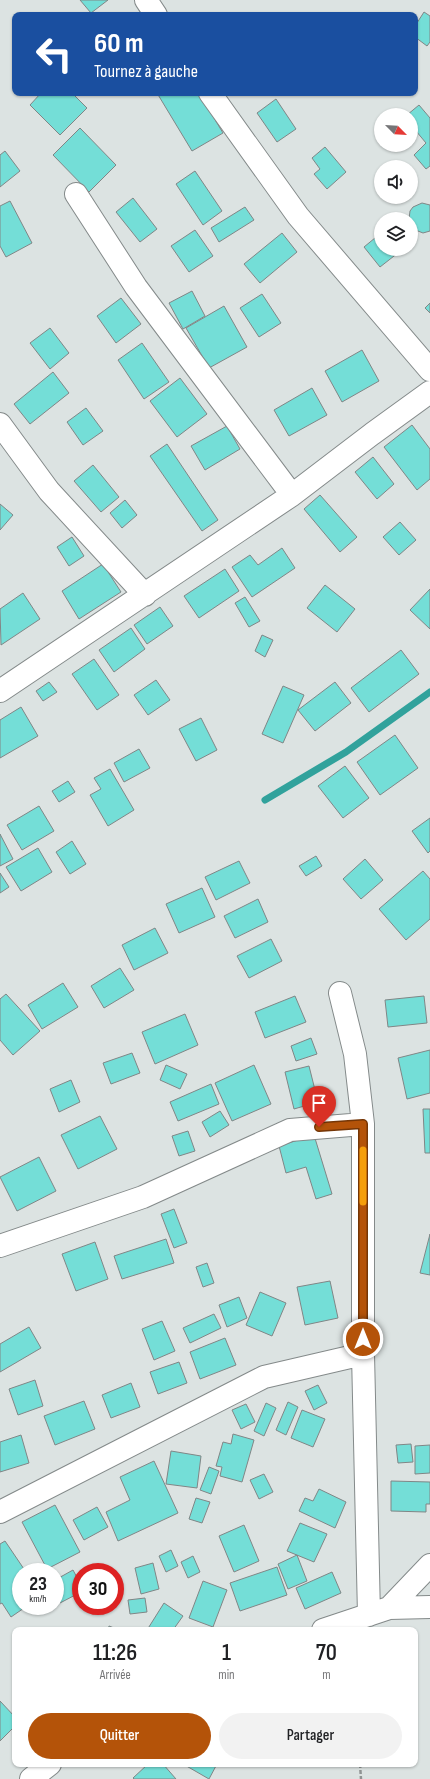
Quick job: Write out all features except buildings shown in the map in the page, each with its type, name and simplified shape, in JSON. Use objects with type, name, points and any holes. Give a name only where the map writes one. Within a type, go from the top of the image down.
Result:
[{"type":"street","points":[[146,0],[154,12]]},
{"type":"street","points":[[212,96],[298,216],[430,370]]},
{"type":"street","points":[[76,194],[136,287],[292,495]]},
{"type":"street","points":[[0,691],[292,495],[430,392]]},
{"type":"street","points":[[0,424],[49,491],[145,595]]},
{"type":"street","points":[[340,993],[355,1054],[363,1124],[363,1354],[379,1612]]},
{"type":"street","points":[[0,1246],[143,1197],[290,1130],[363,1124]]},
{"type":"street","points":[[0,1512],[264,1377],[363,1354]]},
{"type":"street","points":[[379,1612],[430,1565]]},
{"type":"street","points":[[332,1627],[379,1612],[430,1607]]},
{"type":"street","points":[[31,1779],[46,1767]]},
{"type":"path","points":[[360,1767],[361,1779]]},
{"type":"waterway","points":[[265,800],[346,752],[430,692]]},
{"type":"slow traffic","points":[[363,1150],[363,1202]]},
{"type":"route","points":[[319,1127],[363,1124],[363,1339]]}]
